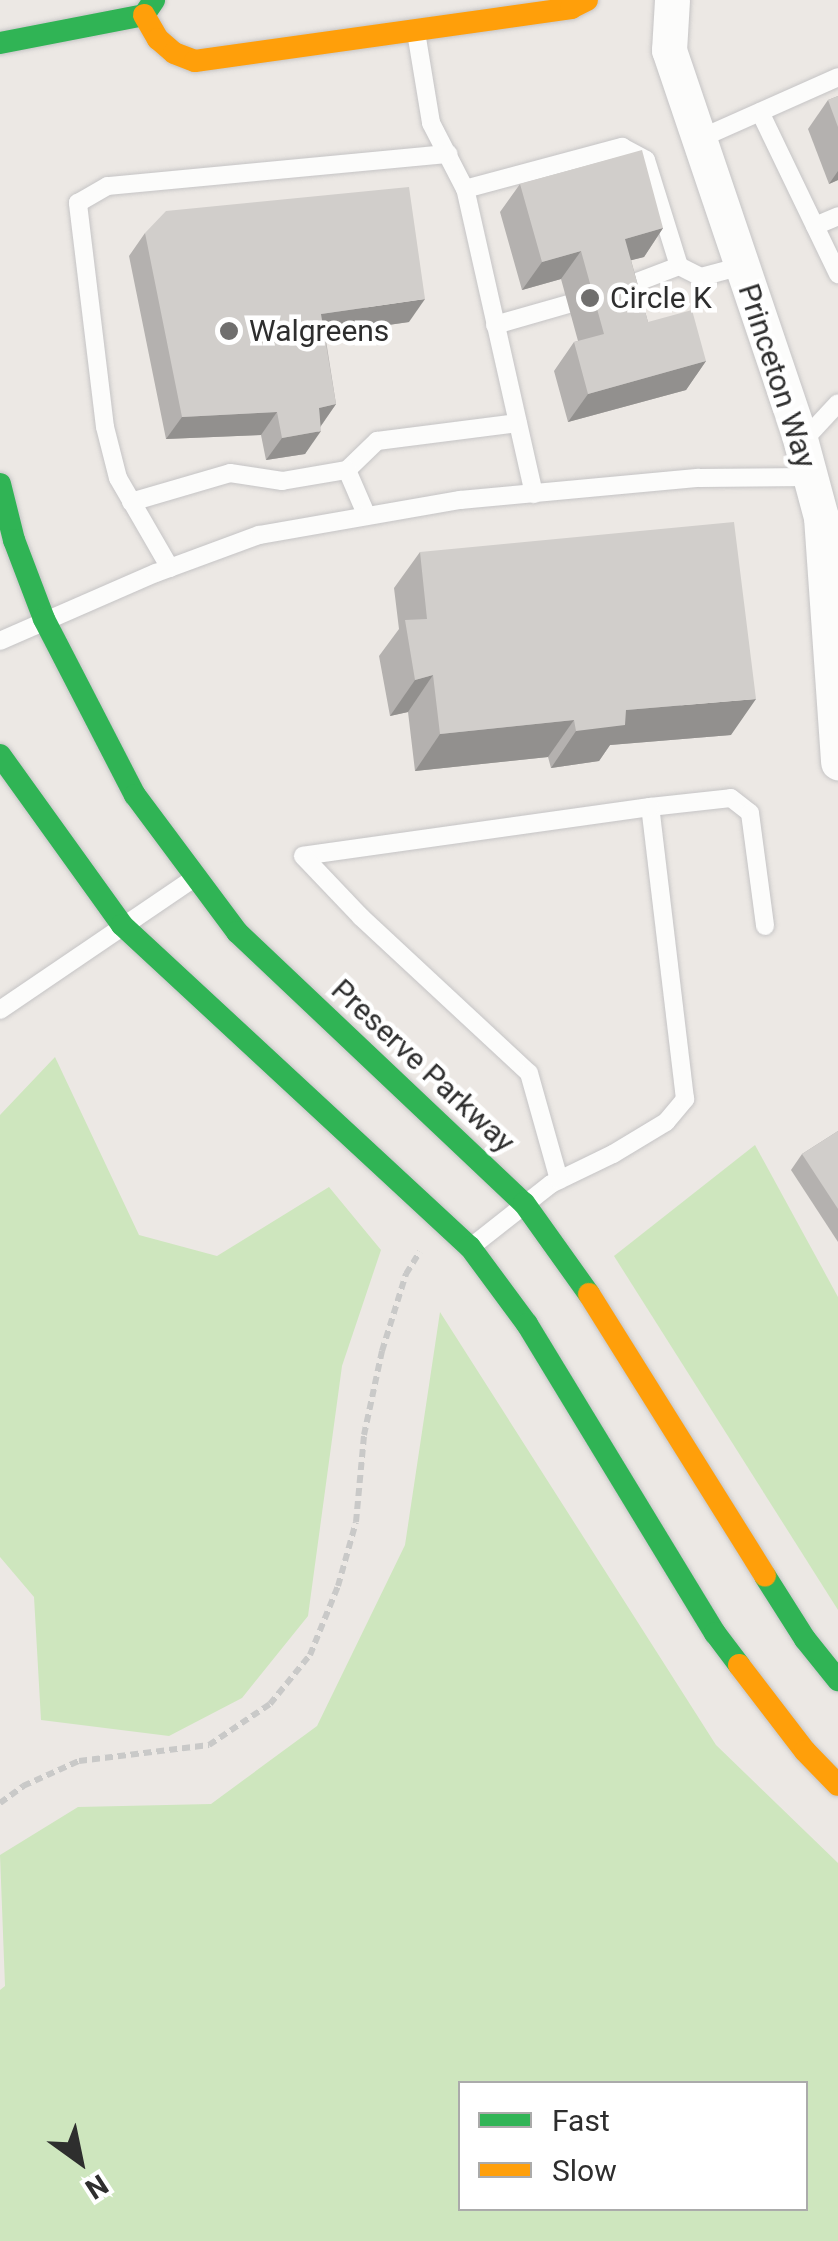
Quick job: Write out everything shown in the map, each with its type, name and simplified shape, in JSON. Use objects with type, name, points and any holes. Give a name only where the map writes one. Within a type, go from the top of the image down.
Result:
[{"type":"street","points":[[0,43],[149,8],[166,46],[195,62],[571,8],[586,0]]},
{"type":"street","name":"Princeton Way","points":[[672,0],[669,50],[806,460],[821,517],[838,762]]},
{"type":"street","name":"Preserve Parkway","points":[[0,484],[14,540],[44,619],[135,795],[236,932],[524,1203],[592,1299],[805,1639],[838,1680]]},
{"type":"street","points":[[0,756],[122,925],[442,1217],[470,1247],[527,1324],[716,1633],[805,1751],[838,1785]]},
{"type":"lane","points":[[416,32],[431,124],[465,189],[534,494]]},
{"type":"lane","points":[[699,140],[760,112],[828,88]]},
{"type":"lane","points":[[760,112],[838,274]]},
{"type":"lane","points":[[465,189],[574,168],[622,147],[646,160],[679,266],[701,277],[742,266]]},
{"type":"lane","points":[[170,568],[118,478],[105,427],[78,203],[108,186],[448,154]]},
{"type":"lane","points":[[815,226],[838,216]]},
{"type":"lane","points":[[612,292],[679,266]]},
{"type":"lane","points":[[495,325],[568,304]]},
{"type":"lane","points":[[0,640],[259,535],[366,514],[699,478],[806,460],[838,403]]},
{"type":"lane","points":[[131,502],[230,473],[282,482],[347,470],[377,441],[518,423]]},
{"type":"lane","points":[[347,470],[366,514]]},
{"type":"lane","points":[[559,1180],[529,1073],[388,943],[303,856],[731,798],[750,812],[765,926]]},
{"type":"lane","points":[[470,1247],[559,1180],[666,1122],[684,1099],[650,807]]},
{"type":"lane","points":[[0,1010],[195,876]]},
{"type":"path","points":[[0,1803],[22,1786],[79,1760],[208,1745],[270,1704],[310,1655],[338,1586],[356,1522],[364,1435],[382,1350],[406,1274],[442,1217]]},
{"type":"green space","points":[[55,1057],[139,1235],[217,1256],[329,1187],[381,1250],[342,1366],[308,1616],[242,1698],[169,1736],[41,1720],[34,1597],[0,1557],[0,1115]]},
{"type":"green space","points":[[755,1145],[838,1297],[838,1610],[614,1256]]},
{"type":"green space","points":[[440,1312],[716,1745],[838,1863],[838,2241],[0,2241],[0,1990],[5,1986],[0,1855],[78,1807],[211,1804],[317,1726],[405,1545]]},
{"type":"building","points":[[838,96],[838,127],[828,100]]},
{"type":"building","points":[[642,150],[663,228],[625,239],[648,322],[692,310],[706,361],[588,394],[574,342],[604,334],[581,251],[542,262],[520,184]]},
{"type":"building","points":[[409,187],[425,299],[321,314],[336,404],[319,408],[321,431],[282,438],[277,412],[182,417],[145,233],[166,211]]},
{"type":"building","points":[[734,522],[756,699],[626,710],[625,725],[576,731],[574,720],[440,734],[433,675],[415,680],[405,620],[427,619],[420,552]]},
{"type":"building","points":[[838,1131],[838,1209],[802,1154]]},
{"type":"traffic: fast","points":[[0,43],[144,15],[154,0]]},
{"type":"traffic: fast","points":[[0,484],[14,540],[44,619],[135,795],[237,932],[524,1203],[589,1294]]},
{"type":"traffic: fast","points":[[0,755],[122,925],[470,1247],[527,1324],[715,1633],[739,1665]]},
{"type":"traffic: fast","points":[[765,1576],[805,1639],[838,1680]]},
{"type":"traffic: slow","points":[[144,15],[158,39],[174,53],[195,61],[571,8],[587,0]]},
{"type":"traffic: slow","points":[[589,1294],[765,1576]]},
{"type":"traffic: slow","points":[[739,1665],[805,1751],[838,1785]]},
{"type":"place","name":"Circle K","points":[[590,298]]},
{"type":"place","name":"Walgreens","points":[[229,331]]}]
